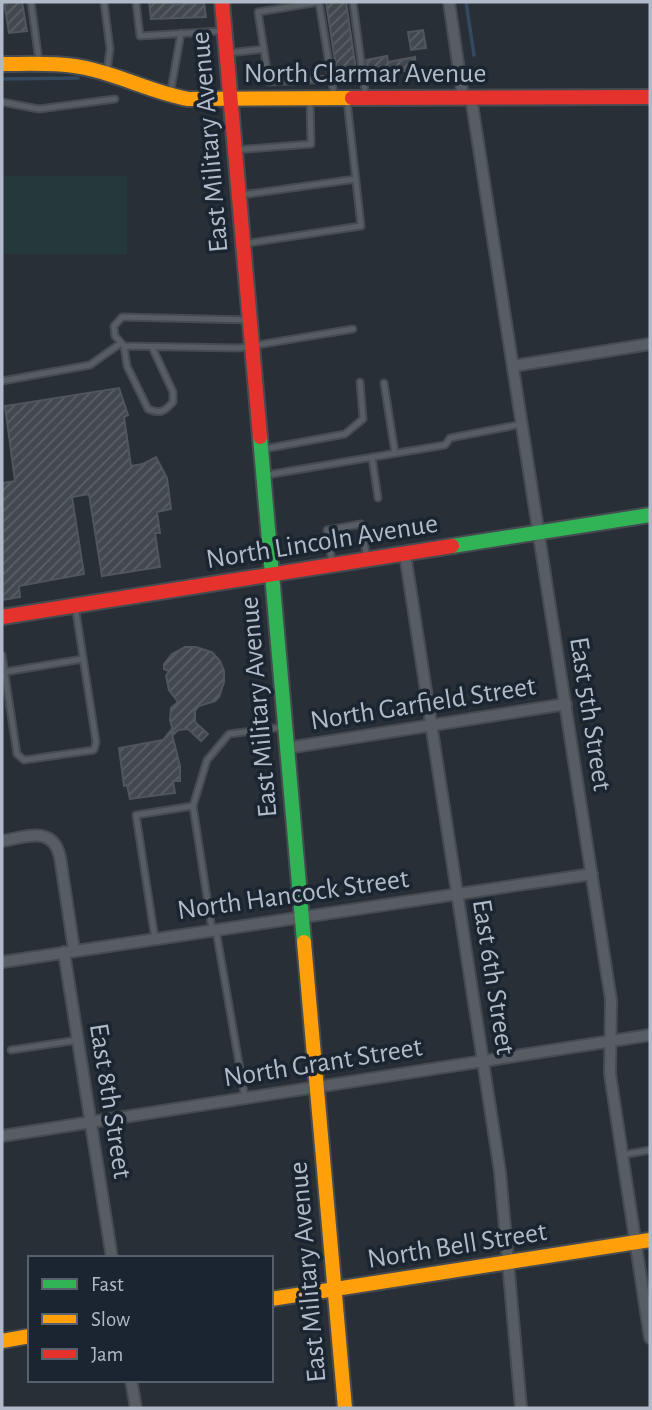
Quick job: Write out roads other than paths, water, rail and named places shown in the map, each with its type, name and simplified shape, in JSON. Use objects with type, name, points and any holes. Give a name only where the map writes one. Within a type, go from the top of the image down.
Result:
[{"type":"main road","name":"East Military Avenue","points":[[222,2],[345,1408]]},
{"type":"main road","name":"North Clarmar Avenue","points":[[2,64],[80,66],[170,96],[230,99],[650,97]]},
{"type":"main road","name":"North Lincoln Avenue","points":[[2,617],[650,515]]},
{"type":"main road","name":"North Bell Street","points":[[273,1299],[650,1240]]},
{"type":"main road","points":[[2,1340],[28,1336]]},
{"type":"street","name":"East 5th Street","points":[[449,2],[513,366],[611,1000],[610,1074],[650,1338]]},
{"type":"street","points":[[513,366],[650,344]]},
{"type":"street","name":"East 6th Street","points":[[405,554],[501,1186],[521,1408]]},
{"type":"street","name":"North Garfield Street","points":[[287,748],[566,704]]},
{"type":"street","name":"East 8th Street","points":[[2,841],[42,836],[49,838],[56,844],[60,858],[78,1040],[112,1256]]},
{"type":"street","name":"North Hancock Street","points":[[2,962],[592,874]]},
{"type":"street","name":"North Grant Street","points":[[2,1136],[650,1035]]},
{"type":"street","points":[[131,1382],[136,1408]]},
{"type":"lane","points":[[31,2],[39,64]]},
{"type":"lane","points":[[104,2],[110,49],[107,74]]},
{"type":"lane","points":[[136,2],[140,36],[225,31]]},
{"type":"lane","points":[[243,244],[361,226],[356,178],[341,98],[332,79],[319,2],[258,12],[269,82],[332,79]]},
{"type":"lane","points":[[353,2],[366,98]]},
{"type":"lane","points":[[170,96],[181,33]]},
{"type":"lane","points":[[227,53],[264,49]]},
{"type":"lane","points":[[2,102],[38,109],[115,99]]},
{"type":"lane","points":[[235,150],[311,144],[310,99]]},
{"type":"lane","points":[[239,196],[356,178]]},
{"type":"lane","points":[[152,347],[173,392],[173,402],[165,411],[157,413],[148,409],[127,366],[122,344],[115,336],[114,326],[122,317],[250,320]]},
{"type":"lane","points":[[2,381],[90,365],[122,344],[239,348],[353,329]]},
{"type":"lane","points":[[261,449],[345,435],[363,419],[360,382]]},
{"type":"lane","points":[[384,383],[395,453]]},
{"type":"lane","points":[[263,475],[445,445],[450,438],[522,424]]},
{"type":"lane","points":[[372,457],[378,498]]},
{"type":"lane","points":[[333,566],[327,530],[361,524],[367,560]]},
{"type":"lane","points":[[2,655],[17,754],[24,760],[94,750],[96,741],[75,605]]},
{"type":"lane","points":[[4,672],[83,659]]},
{"type":"lane","points":[[245,1098],[193,806],[207,760],[229,734],[285,727]]},
{"type":"lane","points":[[155,939],[136,815],[193,806]]},
{"type":"lane","points":[[12,1050],[78,1040]]},
{"type":"lane","points":[[622,1154],[650,1150]]},
{"type":"waterway","points":[[466,2],[474,55]]},
{"type":"waterway","points":[[2,79],[78,78]]}]
